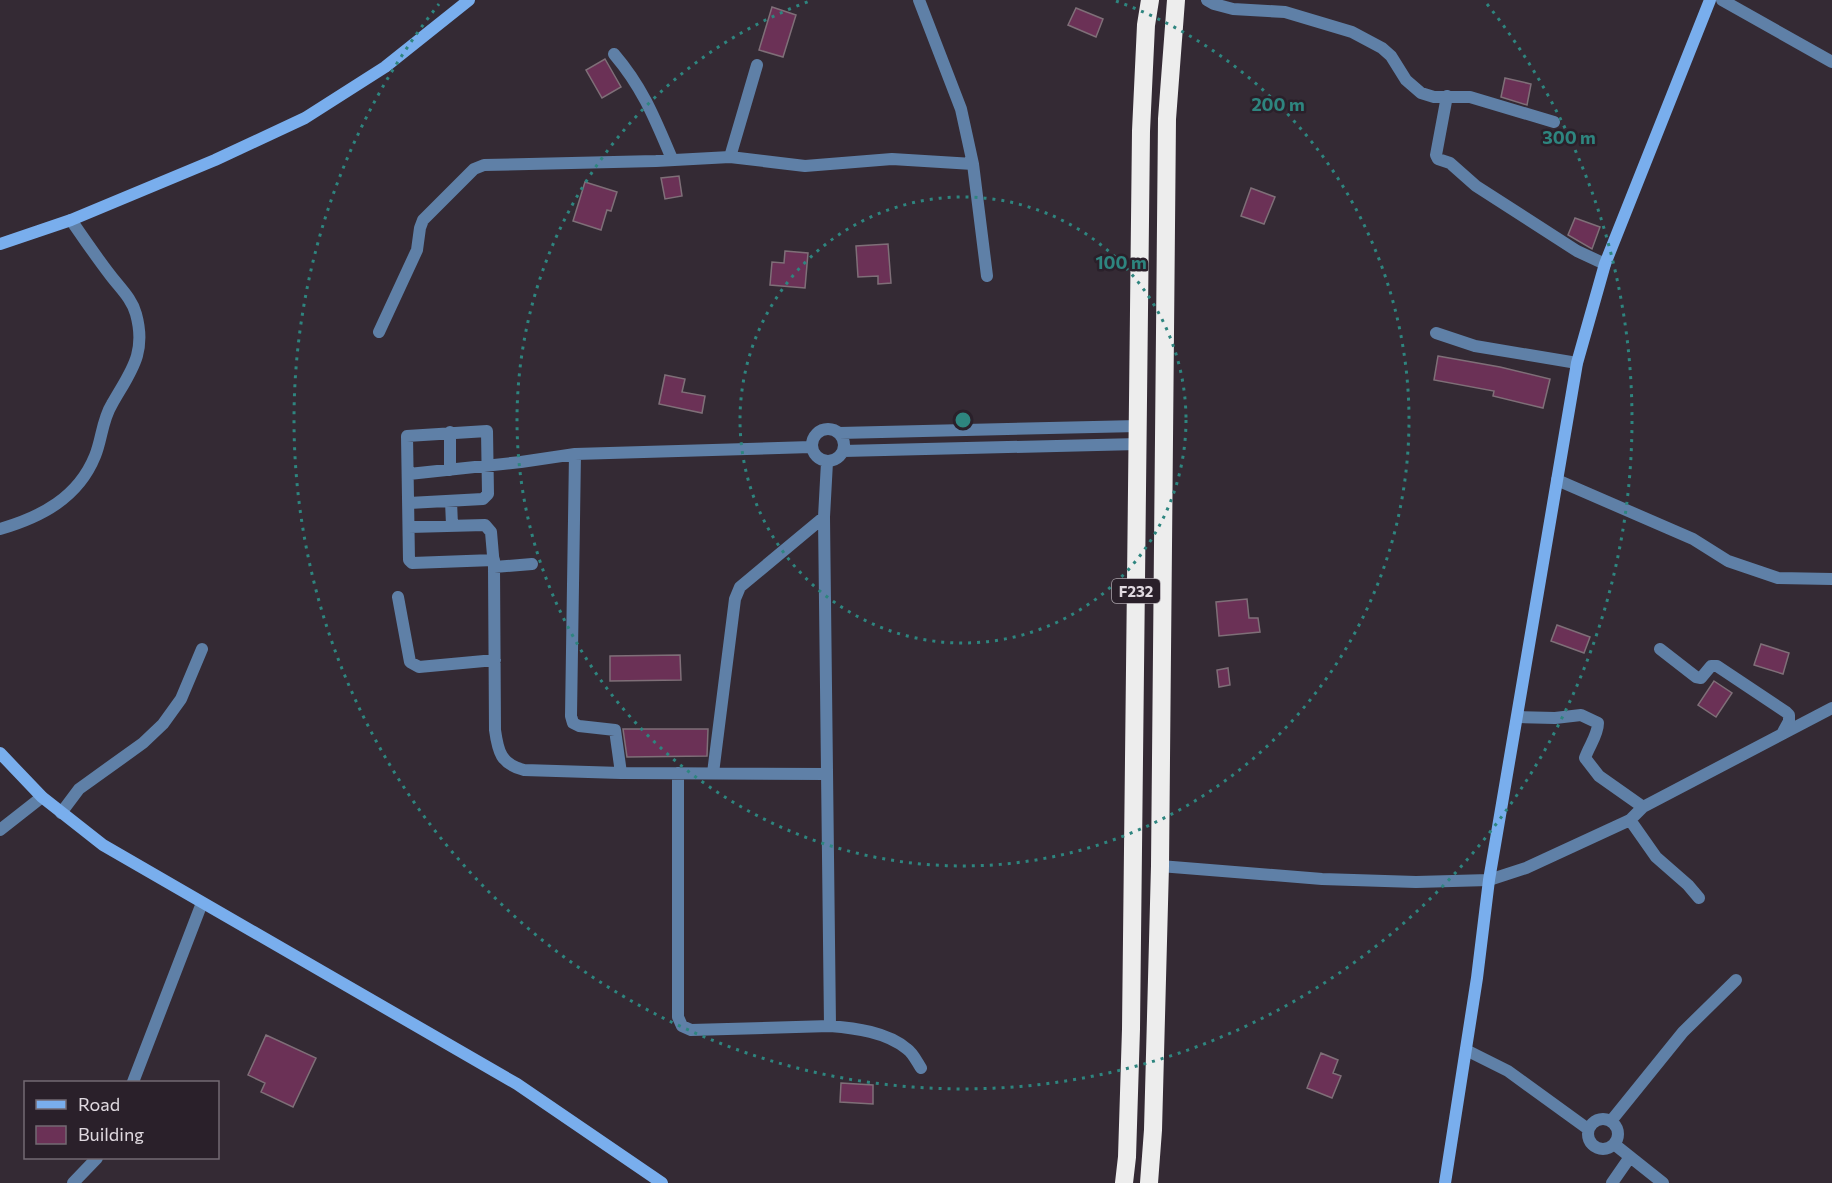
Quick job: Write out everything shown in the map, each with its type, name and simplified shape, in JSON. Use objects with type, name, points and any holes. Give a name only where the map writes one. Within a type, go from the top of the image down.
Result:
[{"type":"highway","name":"F232","points":[[1124,1183],[1127,1157],[1131,1029],[1141,131],[1146,25],[1150,0]]},
{"type":"highway","name":"F232","points":[[1149,1183],[1153,1130],[1160,866],[1167,119],[1176,0]]},
{"type":"street","points":[[0,244],[71,220],[215,160],[305,118],[385,68],[469,0]]},
{"type":"street","points":[[919,0],[961,109],[974,164],[987,276]]},
{"type":"street","points":[[1208,0],[1233,9],[1285,12],[1352,32],[1382,48],[1391,56],[1406,80],[1421,93],[1434,97],[1470,97],[1554,122]]},
{"type":"street","points":[[1445,1183],[1490,880],[1577,363],[1605,264],[1710,0]]},
{"type":"street","points":[[1722,0],[1832,62]]},
{"type":"street","points":[[614,54],[632,76],[647,101],[672,159]]},
{"type":"street","points":[[729,157],[757,64]]},
{"type":"street","points":[[1447,96],[1436,155],[1438,159],[1450,163],[1476,186],[1577,251],[1605,264]]},
{"type":"street","points":[[379,332],[417,250],[423,220],[474,169],[484,165],[729,157],[805,166],[892,159],[974,164]]},
{"type":"street","points":[[0,529],[36,517],[80,483],[95,455],[111,405],[132,372],[138,354],[138,323],[132,303],[71,220]]},
{"type":"street","points":[[1436,333],[1475,346],[1577,363]]},
{"type":"street","points":[[839,433],[844,441],[843,451],[837,459],[827,462],[817,458],[811,447],[813,438],[820,430],[830,429],[839,433],[1138,435]]},
{"type":"street","points":[[409,503],[487,497],[487,431],[407,436],[409,560],[412,563],[532,564]]},
{"type":"street","points":[[450,432],[450,470]]},
{"type":"street","points":[[843,451],[1138,435]]},
{"type":"street","points":[[408,474],[574,454],[811,447]]},
{"type":"street","points":[[574,454],[571,716],[573,723],[579,726],[615,730],[621,773]]},
{"type":"street","points":[[827,462],[824,518],[830,1026]]},
{"type":"street","points":[[1557,480],[1692,539],[1728,561],[1778,578],[1832,579]]},
{"type":"street","points":[[451,501],[452,525]]},
{"type":"street","points":[[713,772],[735,599],[740,587],[824,518]]},
{"type":"street","points":[[409,527],[485,525],[489,528],[494,563],[496,741],[500,754],[510,766],[524,770],[621,773],[827,774]]},
{"type":"street","points":[[398,597],[410,663],[414,666],[495,660]]},
{"type":"street","points":[[61,813],[79,789],[143,744],[163,724],[181,699],[202,649]]},
{"type":"street","points":[[1660,649],[1696,677],[1701,678],[1711,666],[1717,666],[1786,712],[1789,715],[1789,721],[1781,735]]},
{"type":"street","points":[[1160,866],[1322,879],[1416,882],[1490,880],[1526,868],[1630,819],[1643,807],[1832,708]]},
{"type":"street","points":[[1518,717],[1555,718],[1581,715],[1598,723],[1598,732],[1585,758],[1599,776],[1643,807]]},
{"type":"street","points":[[0,753],[42,797],[103,845],[517,1084],[662,1183]]},
{"type":"street","points":[[678,773],[678,1017],[682,1026],[691,1030],[830,1026],[851,1028],[893,1040],[909,1050],[921,1068]]},
{"type":"street","points":[[0,830],[42,797]]},
{"type":"street","points":[[1630,819],[1656,857],[1688,885],[1699,898]]},
{"type":"street","points":[[135,1081],[202,903]]},
{"type":"street","points":[[1611,1121],[1683,1032],[1736,980]]},
{"type":"street","points":[[1466,1050],[1508,1071],[1588,1129]]},
{"type":"street","points":[[1598,1119],[1611,1121],[1618,1133],[1614,1144],[1603,1149],[1595,1147],[1588,1138],[1591,1123],[1598,1119]]},
{"type":"street","points":[[1614,1144],[1663,1183]]},
{"type":"street","points":[[1612,1183],[1630,1157]]},
{"type":"street","points":[[73,1183],[96,1159]]},
{"type":"building","points":[[772,7],[796,15],[783,57],[759,50]]},
{"type":"building","points":[[1076,8],[1103,19],[1096,37],[1068,25]]},
{"type":"building","points":[[605,59],[621,87],[602,98],[586,70]]},
{"type":"building","points":[[1505,78],[1531,84],[1527,105],[1501,97]]},
{"type":"building","points":[[679,176],[682,196],[665,199],[661,178]]},
{"type":"building","points":[[585,182],[617,192],[611,211],[607,210],[601,230],[573,221]]},
{"type":"building","points":[[1251,188],[1275,197],[1264,224],[1241,216]]},
{"type":"building","points":[[1575,218],[1600,227],[1592,249],[1568,235]]},
{"type":"building","points":[[888,244],[891,283],[878,284],[878,276],[858,277],[856,246]]},
{"type":"building","points":[[785,251],[808,253],[805,288],[770,285],[772,262],[784,263]]},
{"type":"building","points":[[1438,356],[1550,379],[1543,408],[1493,396],[1494,391],[1434,380]]},
{"type":"building","points":[[665,375],[685,379],[682,392],[705,396],[702,413],[659,404]]},
{"type":"building","points":[[1247,599],[1249,618],[1258,618],[1260,632],[1219,636],[1216,602]]},
{"type":"building","points":[[1557,625],[1590,637],[1584,653],[1551,641]]},
{"type":"building","points":[[1761,644],[1789,653],[1783,674],[1754,665]]},
{"type":"building","points":[[680,655],[681,680],[610,681],[610,656]]},
{"type":"building","points":[[1228,668],[1230,685],[1219,687],[1217,670]]},
{"type":"building","points":[[1714,681],[1732,693],[1716,717],[1698,705]]},
{"type":"building","points":[[623,729],[708,729],[707,756],[627,757]]},
{"type":"building","points":[[266,1035],[316,1058],[293,1107],[261,1092],[265,1083],[248,1075]]},
{"type":"building","points":[[1321,1053],[1338,1060],[1333,1073],[1341,1076],[1332,1098],[1307,1088]]},
{"type":"building","points":[[841,1083],[873,1085],[873,1104],[840,1102]]}]
